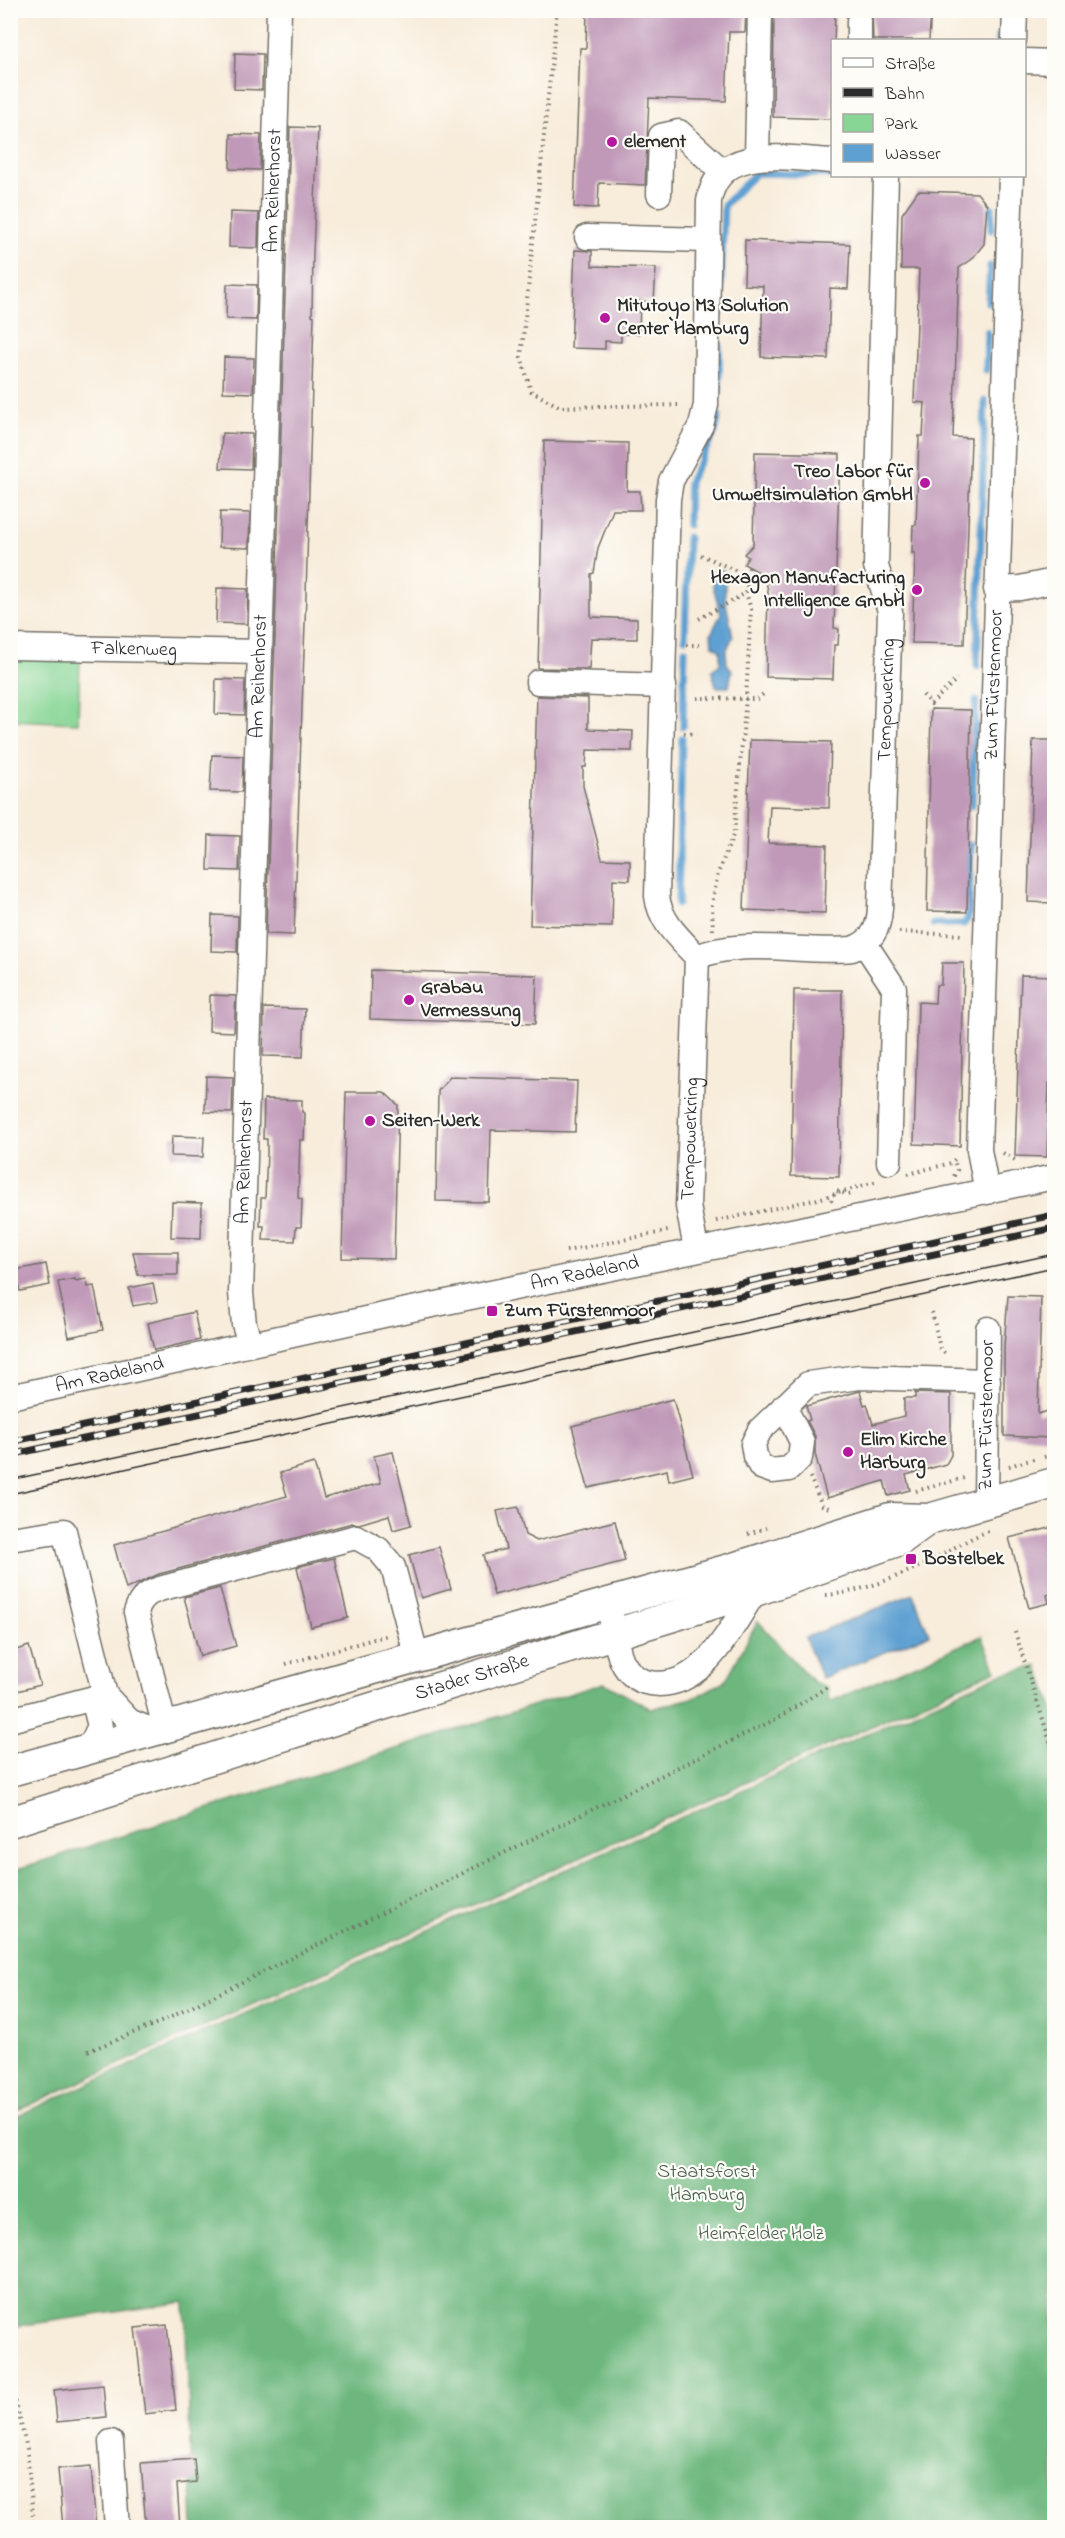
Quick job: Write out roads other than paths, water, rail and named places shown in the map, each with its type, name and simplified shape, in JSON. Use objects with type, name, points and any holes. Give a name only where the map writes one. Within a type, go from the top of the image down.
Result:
[{"type":"main road","name":"Stader Straße","points":[[10,1771],[608,1605],[890,1518],[929,1519],[1054,1483]]},
{"type":"main road","name":"Stader Straße","points":[[10,1822],[755,1591],[900,1540],[929,1519]]},
{"type":"street","name":"Am Reiherhorst","points":[[250,1343],[244,1324],[241,1293],[279,10]]},
{"type":"street","points":[[757,158],[760,10]]},
{"type":"street","points":[[1014,39],[1015,10]]},
{"type":"street","points":[[1026,61],[1054,62]]},
{"type":"street","points":[[659,194],[661,136],[679,132],[723,172]]},
{"type":"street","points":[[831,161],[757,158],[741,160],[723,172],[711,194],[708,240],[706,405],[701,425],[669,488],[658,904],[667,924],[697,957],[709,952],[736,948],[826,951],[852,949],[871,936],[894,988],[889,1162]]},
{"type":"street","name":"Tempowerkring","points":[[871,936],[880,908],[890,611],[876,566],[886,177]]},
{"type":"street","name":"Zum Fürstenmoor","points":[[987,1192],[979,1150],[1011,177]]},
{"type":"street","points":[[587,237],[708,240]]},
{"type":"street","points":[[996,589],[1020,588],[1054,581]]},
{"type":"street","name":"Falkenweg","points":[[10,647],[260,652]]},
{"type":"street","points":[[538,682],[664,686]]},
{"type":"street","name":"Tempowerkring","points":[[696,1249],[688,1206],[697,957]]},
{"type":"street","name":"Am Radeland","points":[[10,1397],[250,1343],[696,1249],[1054,1177]]},
{"type":"street","name":"Zum Fürstenmoor","points":[[986,1502],[988,1329]]},
{"type":"street","points":[[784,1406],[802,1443],[800,1458],[789,1469],[772,1471],[762,1467],[755,1456],[753,1444],[760,1430],[784,1406],[808,1384],[859,1377],[988,1381]]},
{"type":"street","points":[[10,1539],[64,1531],[99,1697],[100,1726],[89,1749]]},
{"type":"street","points":[[99,1697],[129,1721],[159,1730],[136,1611],[143,1597],[163,1588],[356,1537],[378,1549],[393,1567],[417,1658]]},
{"type":"street","points":[[608,1605],[622,1661],[634,1677],[646,1683],[658,1684],[674,1681],[700,1668],[713,1653],[755,1591]]},
{"type":"street","points":[[10,1720],[99,1697]]},
{"type":"street","points":[[111,2442],[117,2528]]},
{"type":"water","points":[[719,569],[725,572],[725,598],[733,637],[726,651],[727,664],[732,670],[729,687],[716,687],[712,670],[720,664],[720,651],[712,644],[711,634],[721,614],[713,586],[714,573]]},
{"type":"water","points":[[913,1594],[929,1634],[822,1678],[805,1638]]},
{"type":"waterway","points":[[720,314],[724,205],[756,173],[831,175]]},
{"type":"waterway","points":[[991,230],[992,208]]},
{"type":"waterway","points":[[988,302],[990,266]]},
{"type":"waterway","points":[[986,370],[987,332]]},
{"type":"waterway","points":[[719,344],[719,394]]},
{"type":"waterway","points":[[977,666],[985,401]]},
{"type":"waterway","points":[[688,525],[689,482],[715,432],[719,416]]},
{"type":"waterway","points":[[685,638],[688,537]]},
{"type":"waterway","points":[[683,726],[685,650]]},
{"type":"waterway","points":[[972,806],[976,701]]},
{"type":"waterway","points":[[678,904],[682,738]]},
{"type":"waterway","points":[[933,924],[964,924],[968,918],[971,845]]},
{"type":"tram line","points":[[10,1480],[1054,1254]]},
{"type":"tram line","points":[[10,1494],[1054,1267]]},
{"type":"railway","points":[[10,1442],[1054,1215]]},
{"type":"railway","points":[[10,1455],[1054,1228]]},
{"type":"place","name":"element","points":[[612,142]]},
{"type":"place","name":"Mitutoyo M3 Solution Center Hamburg","points":[[605,318]]},
{"type":"place","name":"Treo Labor für Umweltsimulation GmbH","points":[[925,483]]},
{"type":"place","name":"Hexagon Manufacturing Intelligence GmbH","points":[[917,590]]},
{"type":"place","name":"Grabau Vermessung","points":[[409,1000]]},
{"type":"place","name":"Seiten-Werk","points":[[370,1121]]},
{"type":"place","name":"Zum Fürstenmoor","points":[[492,1311]]},
{"type":"place","name":"Elim Kirche Harburg","points":[[848,1452]]},
{"type":"place","name":"Bostelbek","points":[[911,1559]]},
{"type":"park label","name":"Staatsforst Hamburg","points":[[707,2184]]},
{"type":"park label","name":"Heimfelder Holz","points":[[761,2234]]}]
